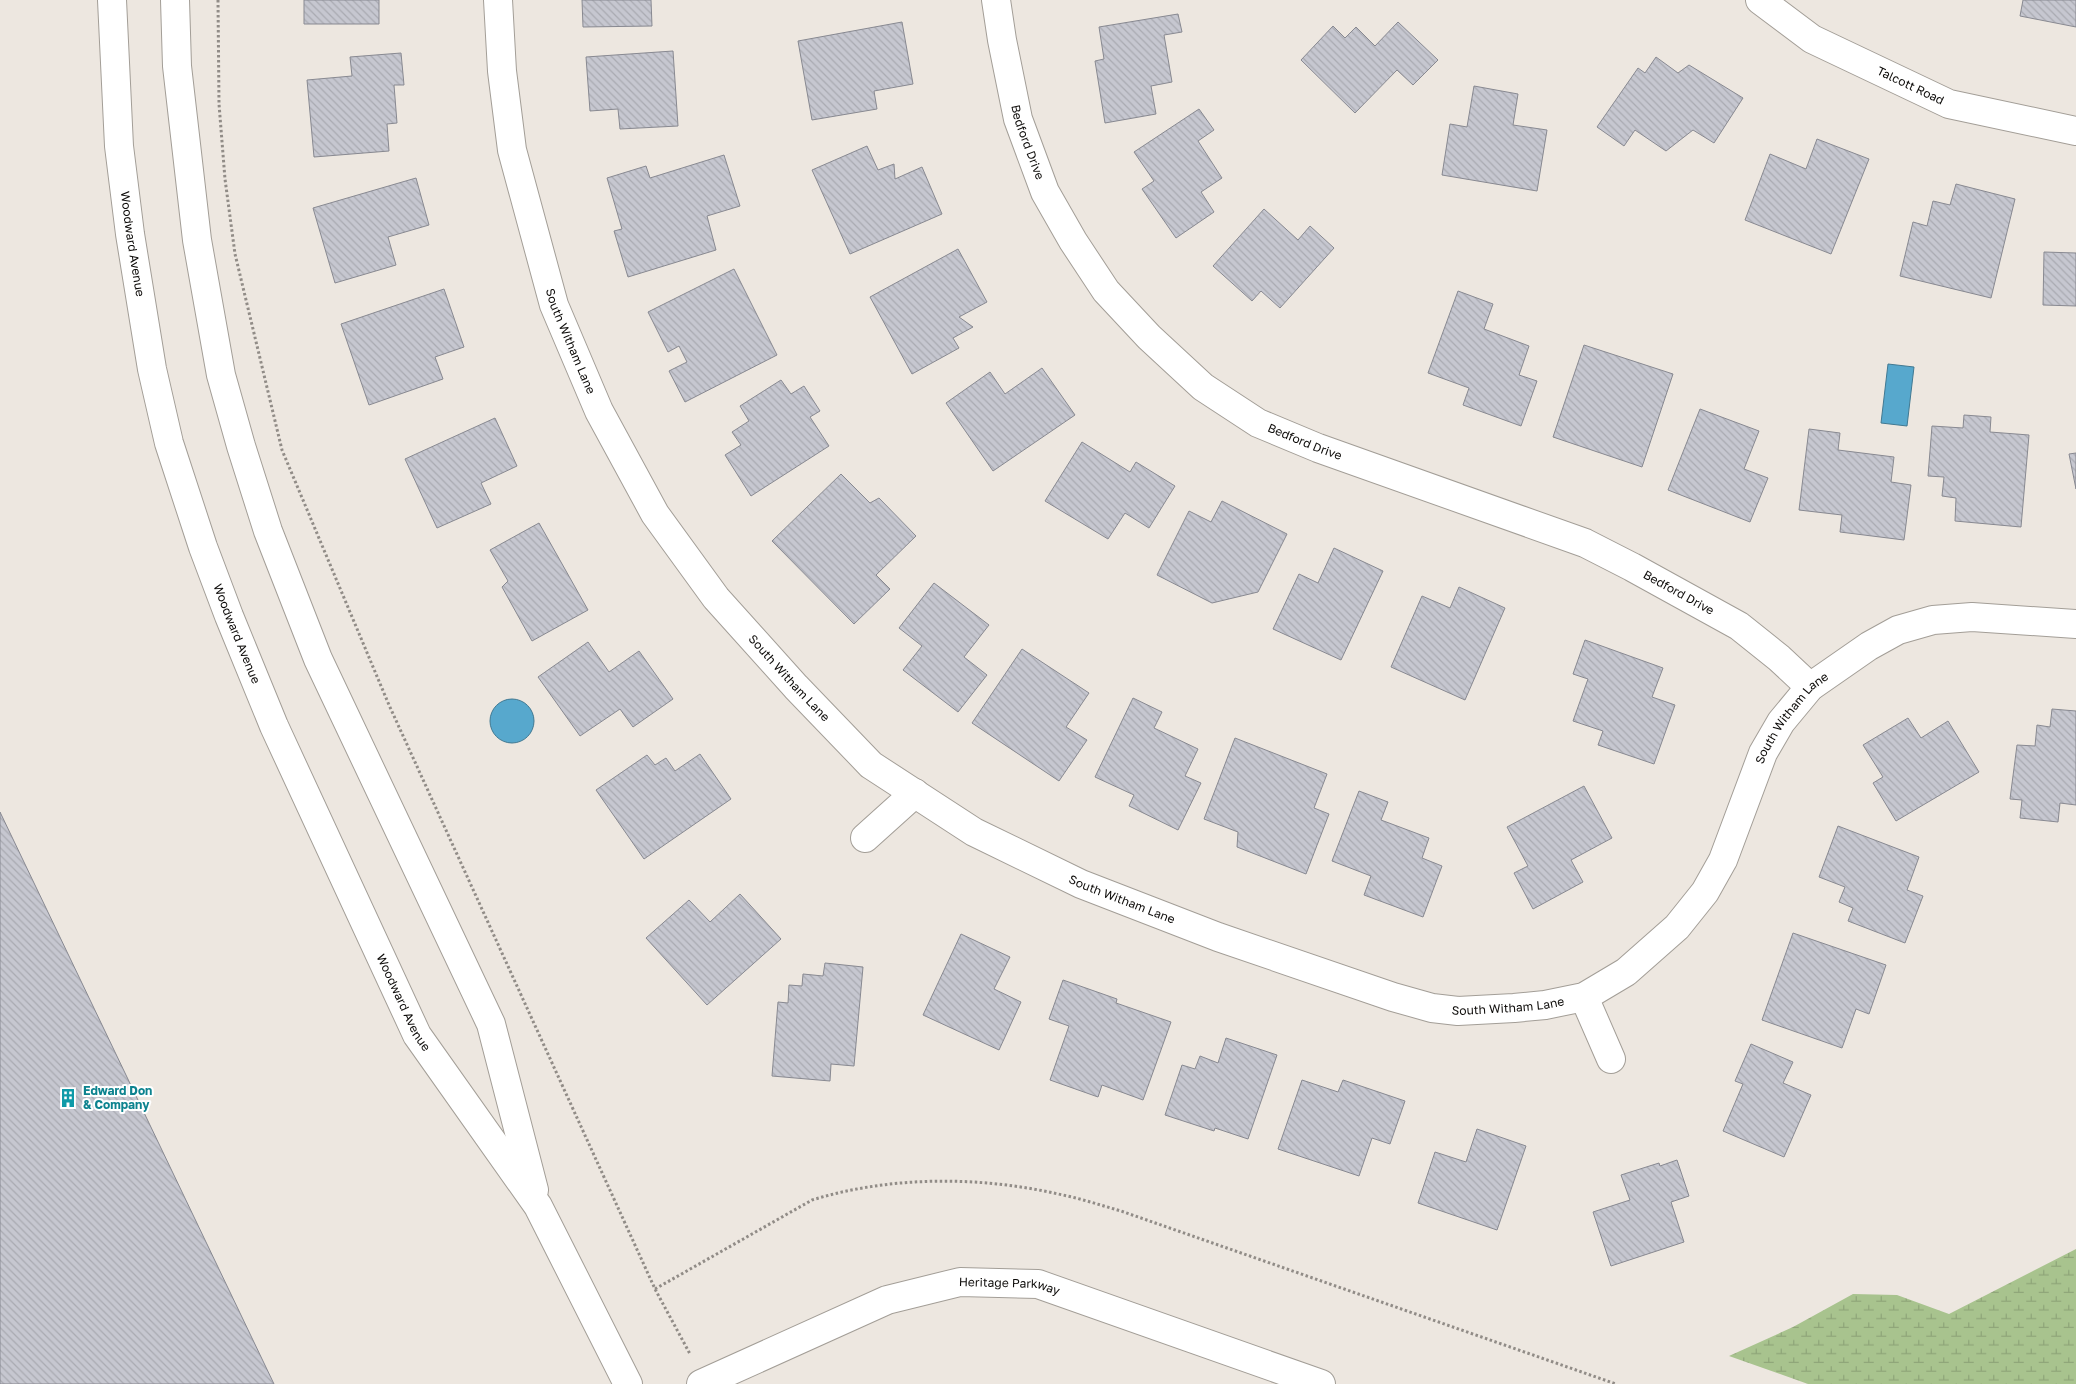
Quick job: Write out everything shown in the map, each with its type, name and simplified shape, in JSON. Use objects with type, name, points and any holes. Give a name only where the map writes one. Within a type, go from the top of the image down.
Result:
[{"type":"street","name":"Woodward Avenue","points":[[112,0],[119,146],[130,234],[152,369],[169,443],[203,546],[229,616],[274,726],[417,1035],[538,1206],[628,1384]]},
{"type":"street","name":"Woodward Avenue","points":[[175,0],[176,66],[197,240],[221,374],[241,446],[268,531],[318,659],[491,1024],[538,1206]]},
{"type":"street","name":"South Witham Lane","points":[[498,0],[502,70],[512,150],[554,305],[599,411],[655,514],[716,598],[796,687],[872,765],[974,832],[1081,884],[1218,937],[1393,997],[1432,1008],[1458,1011],[1545,1005],[1584,997],[1626,972],[1677,927],[1705,892],[1723,860],[1763,753],[1781,722],[1810,687],[1869,646],[1898,630],[1932,620],[1972,617],[2076,624]]},
{"type":"street","name":"Bedford Drive","points":[[996,0],[1018,120],[1045,192],[1073,241],[1106,290],[1149,337],[1203,387],[1258,423],[1318,448],[1585,543],[1650,576],[1739,626],[1779,658],[1810,687]]},
{"type":"street","name":"Talcott Road","points":[[1760,0],[1812,39],[1949,104],[2076,131]]},
{"type":"street","points":[[865,838],[915,793]]},
{"type":"street","points":[[1584,997],[1611,1059]]},
{"type":"street","name":"Heritage Parkway","points":[[701,1384],[887,1300],[960,1282],[1038,1284],[1321,1384]]},
{"type":"path","points":[[218,0],[219,104],[225,179],[235,254],[282,450],[389,705],[655,1289],[680,1336]]},
{"type":"path","points":[[655,1289],[812,1200],[837,1192],[863,1187],[908,1183],[963,1182],[1011,1186],[1058,1194],[1121,1211],[1616,1384]]},
{"type":"green space","points":[[2076,1249],[2076,1384],[1808,1384],[1729,1356],[1793,1327],[1853,1294],[1897,1295],[1949,1314]]},
{"type":"water","points":[[1888,364],[1914,367],[1907,426],[1881,423]]},
{"type":"water","points":[[512,699],[524,703],[530,709],[534,721],[530,733],[524,739],[512,743],[500,739],[494,733],[490,721],[494,709],[500,703]]},
{"type":"building","points":[[304,0],[379,0],[379,24],[304,24]]},
{"type":"building","points":[[582,0],[651,0],[652,26],[583,27]]},
{"type":"building","points":[[2023,0],[2076,0],[2076,27],[2020,16]]},
{"type":"building","points":[[1178,14],[1182,32],[1164,35],[1172,82],[1151,86],[1156,114],[1105,123],[1095,61],[1104,59],[1099,27]]},
{"type":"building","points":[[902,22],[913,84],[874,91],[877,109],[812,120],[798,41]]},
{"type":"building","points":[[1398,22],[1438,60],[1413,85],[1397,70],[1355,113],[1301,60],[1333,26],[1345,38],[1356,27],[1375,46]]},
{"type":"building","points":[[673,51],[678,126],[620,129],[618,109],[590,111],[586,57]]},
{"type":"building","points":[[401,53],[404,85],[394,85],[397,123],[387,124],[389,151],[314,157],[307,80],[352,76],[350,57]]},
{"type":"building","points":[[1656,57],[1678,73],[1689,65],[1743,98],[1714,143],[1693,130],[1666,151],[1635,130],[1624,146],[1597,127],[1638,68],[1645,73]]},
{"type":"building","points":[[1474,86],[1518,94],[1513,125],[1547,130],[1537,191],[1442,175],[1450,124],[1467,127]]},
{"type":"building","points":[[1199,109],[1214,130],[1198,141],[1222,178],[1201,192],[1214,212],[1176,238],[1142,189],[1154,181],[1134,152]]},
{"type":"building","points":[[1817,139],[1869,159],[1831,254],[1745,220],[1770,154],[1806,169]]},
{"type":"building","points":[[867,146],[878,170],[894,164],[895,179],[922,167],[942,214],[850,254],[812,170]]},
{"type":"building","points":[[724,155],[740,206],[707,216],[716,250],[628,277],[614,231],[622,229],[607,178],[646,166],[650,178]]},
{"type":"building","points":[[416,178],[429,225],[388,237],[396,265],[335,283],[313,208]]},
{"type":"building","points":[[1956,184],[2015,199],[1991,298],[1900,276],[1913,222],[1927,226],[1933,201],[1950,205]]},
{"type":"building","points":[[1264,209],[1298,240],[1310,226],[1334,248],[1280,308],[1261,291],[1252,301],[1213,266]]},
{"type":"building","points":[[958,249],[987,302],[959,317],[973,327],[953,338],[959,348],[912,374],[870,297]]},
{"type":"building","points":[[2044,252],[2076,253],[2076,306],[2043,305]]},
{"type":"building","points":[[734,269],[777,355],[685,402],[669,371],[687,362],[679,346],[668,352],[648,312]]},
{"type":"building","points":[[444,289],[464,347],[435,357],[443,379],[369,405],[341,324]]},
{"type":"building","points":[[1458,291],[1493,304],[1484,329],[1529,346],[1519,375],[1537,381],[1521,426],[1463,405],[1469,388],[1428,373]]},
{"type":"building","points":[[1584,345],[1673,374],[1642,467],[1553,437]]},
{"type":"building","points":[[1042,368],[1075,415],[993,471],[946,403],[990,372],[1005,394]]},
{"type":"building","points":[[781,380],[791,394],[804,386],[820,411],[810,417],[829,446],[751,496],[725,455],[741,445],[732,432],[749,421],[740,406]]},
{"type":"building","points":[[1700,409],[1759,431],[1744,469],[1768,478],[1750,522],[1668,490]]},
{"type":"building","points":[[1964,415],[1991,417],[1990,432],[2029,435],[2021,527],[1955,521],[1956,498],[1942,496],[1944,477],[1928,476],[1932,426],[1963,428]]},
{"type":"building","points":[[495,418],[517,466],[481,483],[491,504],[437,528],[405,459]]},
{"type":"building","points":[[1809,429],[1840,433],[1838,450],[1894,457],[1891,482],[1911,485],[1904,540],[1840,532],[1842,515],[1799,510]]},
{"type":"building","points":[[1082,442],[1130,472],[1136,462],[1175,486],[1149,528],[1125,513],[1108,539],[1045,501]]},
{"type":"building","points":[[2076,453],[2076,489],[2069,454]]},
{"type":"building","points":[[841,474],[870,503],[879,498],[916,536],[876,575],[890,589],[854,624],[772,541]]},
{"type":"building","points":[[1222,501],[1287,534],[1258,592],[1212,603],[1157,575],[1189,511],[1211,522]]},
{"type":"building","points":[[539,523],[588,610],[532,641],[502,587],[508,581],[490,550]]},
{"type":"building","points":[[1334,548],[1383,571],[1341,660],[1273,629],[1299,574],[1318,583]]},
{"type":"building","points":[[934,583],[989,625],[964,657],[987,675],[958,712],[903,670],[922,646],[899,628]]},
{"type":"building","points":[[1459,587],[1505,608],[1465,700],[1391,667],[1422,596],[1450,608]]},
{"type":"building","points":[[1585,640],[1663,668],[1652,697],[1675,705],[1654,764],[1598,745],[1603,731],[1573,721],[1588,679],[1573,674]]},
{"type":"building","points":[[588,642],[609,672],[639,651],[673,699],[633,727],[620,709],[580,736],[538,677]]},
{"type":"building","points":[[1022,649],[1089,693],[1066,727],[1087,740],[1059,781],[972,723]]},
{"type":"building","points":[[1133,698],[1162,712],[1154,728],[1198,749],[1185,776],[1201,783],[1178,830],[1129,806],[1134,795],[1095,777]]},
{"type":"building","points":[[2052,709],[2076,711],[2076,805],[2060,803],[2058,822],[2020,818],[2022,800],[2010,799],[2017,745],[2035,746],[2037,725],[2050,727]]},
{"type":"building","points":[[1908,718],[1921,738],[1948,721],[1979,772],[1896,821],[1873,783],[1883,777],[1863,745]]},
{"type":"building","points":[[1235,738],[1327,774],[1314,808],[1329,814],[1306,874],[1237,847],[1238,832],[1204,819]]},
{"type":"building","points":[[700,754],[731,799],[644,859],[596,790],[647,755],[655,765],[666,758],[675,771]]},
{"type":"building","points":[[1584,786],[1612,838],[1571,860],[1583,882],[1533,909],[1514,873],[1528,866],[1507,827]]},
{"type":"building","points":[[1359,791],[1388,802],[1381,820],[1429,838],[1422,858],[1442,866],[1423,917],[1364,895],[1371,876],[1332,861]]},
{"type":"building","name":"Edward Don & Company","points":[[0,812],[274,1384],[0,1384]]},
{"type":"building","points":[[1838,826],[1919,857],[1907,890],[1923,896],[1905,943],[1848,921],[1853,908],[1839,902],[1845,887],[1819,877]]},
{"type":"building","points":[[740,894],[781,939],[707,1005],[646,938],[689,900],[710,922]]},
{"type":"building","points":[[1793,933],[1886,965],[1869,1014],[1856,1009],[1842,1048],[1762,1020]]},
{"type":"building","points":[[961,934],[1010,957],[994,989],[1021,1002],[999,1050],[923,1015]]},
{"type":"building","points":[[825,963],[863,967],[854,1066],[831,1064],[830,1081],[772,1076],[778,1002],[788,1003],[789,985],[802,986],[803,974],[823,976]]},
{"type":"building","points":[[1063,980],[1117,999],[1116,1003],[1171,1022],[1143,1100],[1102,1085],[1098,1097],[1050,1080],[1069,1026],[1049,1019]]},
{"type":"building","points":[[1226,1038],[1277,1055],[1248,1139],[1215,1128],[1214,1131],[1165,1115],[1182,1065],[1195,1069],[1200,1056],[1218,1063]]},
{"type":"building","points":[[1751,1044],[1793,1062],[1783,1083],[1811,1095],[1784,1157],[1723,1131],[1743,1084],[1735,1081]]},
{"type":"building","points":[[1302,1080],[1338,1092],[1343,1080],[1405,1101],[1390,1144],[1372,1138],[1359,1176],[1278,1149]]},
{"type":"building","points":[[1477,1129],[1526,1146],[1497,1230],[1418,1203],[1435,1152],[1466,1162]]},
{"type":"building","points":[[1677,1160],[1689,1196],[1671,1202],[1684,1242],[1611,1266],[1593,1212],[1630,1200],[1621,1175],[1659,1163],[1660,1166]]},
{"type":"place","name":"Edward Don & Company","points":[[68,1098]]}]
